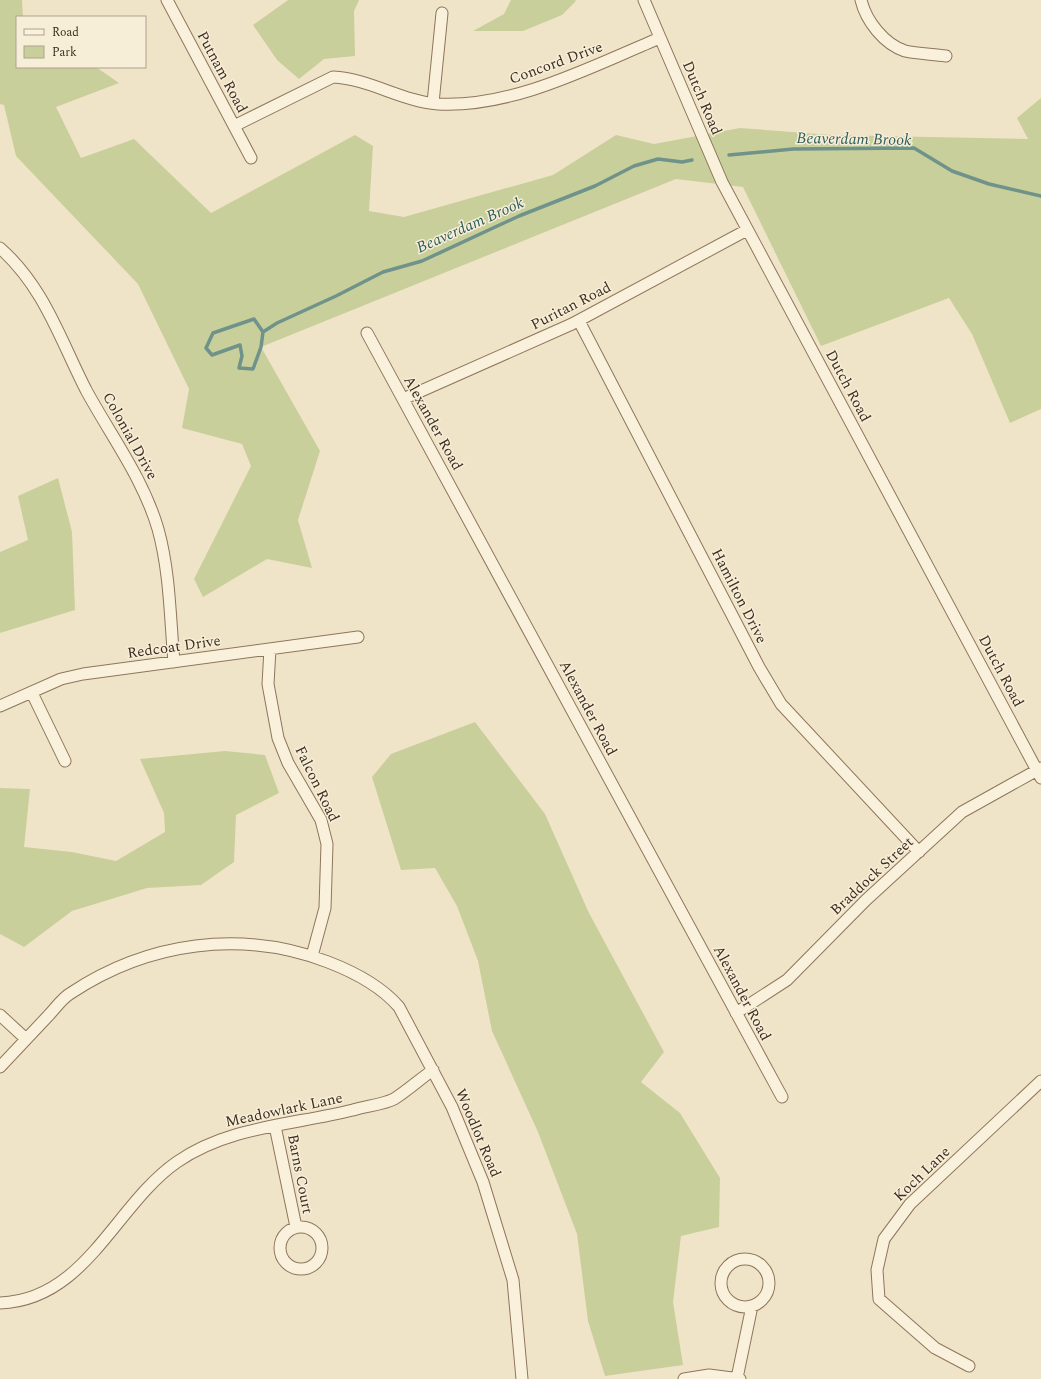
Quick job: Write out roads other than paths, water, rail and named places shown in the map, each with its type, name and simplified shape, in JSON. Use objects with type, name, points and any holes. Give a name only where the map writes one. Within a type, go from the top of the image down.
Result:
[{"type":"street","name":"Putnam Road","points":[[167,0],[251,158]]},
{"type":"street","name":"Dutch Road","points":[[644,0],[722,182],[1040,772]]},
{"type":"street","points":[[862,0],[870,20],[889,42],[904,50],[946,56]]},
{"type":"street","points":[[433,103],[442,13]]},
{"type":"street","name":"Concord Drive","points":[[234,126],[334,77],[350,78],[412,100],[433,103],[466,104],[508,96],[542,86],[660,38]]},
{"type":"street","name":"Puritan Road","points":[[403,399],[579,320],[747,230]]},
{"type":"street","name":"Colonial Drive","points":[[0,248],[24,273],[37,290],[87,390],[138,478],[149,504],[158,530],[164,558],[174,662]]},
{"type":"street","name":"Hamilton Drive","points":[[579,320],[759,667],[782,704],[918,852]]},
{"type":"street","name":"Alexander Road","points":[[367,333],[782,1097]]},
{"type":"street","name":"Redcoat Drive","points":[[0,706],[61,679],[83,674],[358,637]]},
{"type":"street","name":"Falcon Road","points":[[270,649],[268,684],[278,738],[288,763],[321,820],[327,844],[325,908],[312,956]]},
{"type":"street","points":[[32,693],[65,761]]},
{"type":"street","name":"Braddock Street","points":[[736,1013],[787,980],[866,900],[962,812],[1040,772]]},
{"type":"street","name":"Woodlot Road","points":[[0,1067],[69,994],[118,966],[145,956],[194,945],[229,943],[286,949],[312,956],[353,974],[390,996],[399,1007],[433,1070],[458,1121],[483,1182],[513,1280],[522,1379]]},
{"type":"street","points":[[0,1015],[26,1039]]},
{"type":"street","name":"Meadowlark Lane","points":[[0,1303],[29,1298],[64,1281],[83,1264],[146,1190],[176,1162],[193,1151],[218,1140],[251,1130],[326,1117],[393,1099],[433,1070]]},
{"type":"street","name":"Koch Lane","points":[[969,1366],[935,1348],[879,1299],[877,1270],[884,1239],[910,1204],[1041,1081]]},
{"type":"street","name":"Barns Court","points":[[275,1126],[296,1227]]},
{"type":"street","points":[[738,1259],[753,1259],[766,1268],[769,1276],[768,1291],[759,1303],[752,1306],[740,1307],[733,1304],[727,1299],[722,1290],[722,1274],[731,1262],[738,1259]]},
{"type":"street","points":[[684,1379],[709,1375],[739,1379],[752,1306]]},
{"type":"waterway","name":"Beaverdam Brook","points":[[729,155],[793,149],[914,148],[952,171],[989,184],[1041,196]]},
{"type":"waterway","name":"Beaverdam Brook","points":[[263,332],[277,323],[336,296],[383,272],[422,261],[519,216],[595,186],[634,166],[658,159],[682,162],[692,160]]},
{"type":"waterway","points":[[254,319],[263,332],[261,347],[253,369],[239,368],[242,356],[240,345],[212,355],[206,348],[213,333],[254,319]]}]
